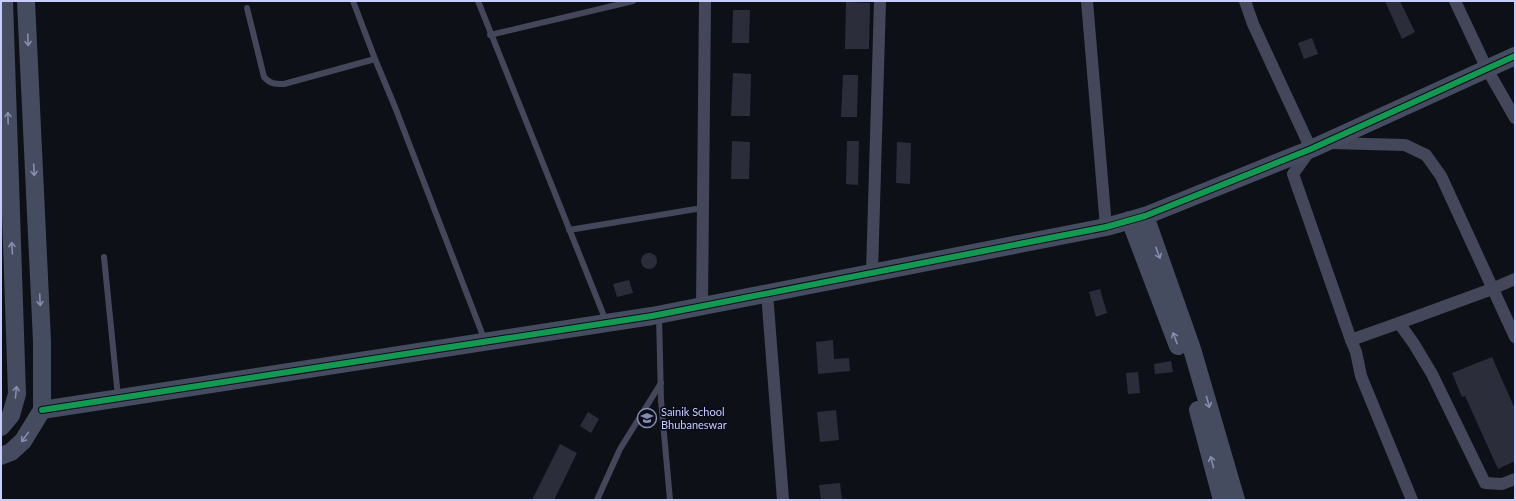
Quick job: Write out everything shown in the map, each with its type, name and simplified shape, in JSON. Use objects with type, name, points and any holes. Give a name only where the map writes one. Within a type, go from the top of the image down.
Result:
[{"type":"street","points":[[1,427],[11,415],[17,394],[8,281],[4,1]]},
{"type":"street","points":[[1,456],[11,452],[23,441],[42,410],[42,341],[26,1]]},
{"type":"street","points":[[702,306],[705,1]]},
{"type":"street","points":[[872,273],[880,1]]},
{"type":"street","points":[[1087,1],[1106,227]]},
{"type":"street","points":[[1245,1],[1268,58],[1318,146]]},
{"type":"street","points":[[1454,1],[1487,69],[1515,118]]},
{"type":"street","points":[[42,410],[659,315],[1106,227],[1137,218],[1318,146],[1515,56]]},
{"type":"street","points":[[1412,500],[1361,376],[1356,352],[1293,174],[1318,146],[1405,145],[1426,155],[1441,176],[1515,337]]},
{"type":"street","points":[[1137,218],[1188,377],[1222,500]]},
{"type":"street","points":[[1137,218],[1192,349],[1236,500]]},
{"type":"street","points":[[1351,340],[1492,289],[1515,279]]},
{"type":"street","points":[[767,293],[783,500]]},
{"type":"street","points":[[1399,323],[1432,374],[1485,483],[1502,484],[1515,479]]},
{"type":"lane","points":[[353,1],[395,106],[485,342]]},
{"type":"lane","points":[[478,1],[490,35],[607,323]]},
{"type":"lane","points":[[490,35],[633,1]]},
{"type":"lane","points":[[247,8],[264,77],[268,82],[274,84],[284,84],[375,59]]},
{"type":"lane","points":[[569,230],[702,208]]},
{"type":"lane","points":[[104,258],[118,398]]},
{"type":"lane","points":[[659,315],[661,383],[670,500]]},
{"type":"lane","points":[[597,500],[620,449],[661,383]]},
{"type":"building","points":[[1385,1],[1400,1],[1415,32],[1402,39]]},
{"type":"building","points":[[846,2],[870,3],[869,49],[845,49]]},
{"type":"building","points":[[733,10],[750,10],[749,43],[732,43]]},
{"type":"building","points":[[1312,38],[1318,54],[1304,59],[1298,43]]},
{"type":"building","points":[[733,73],[751,74],[750,116],[731,116]]},
{"type":"building","points":[[843,75],[858,75],[857,117],[841,117]]},
{"type":"building","points":[[732,141],[750,142],[749,179],[731,179]]},
{"type":"building","points":[[847,141],[859,141],[858,185],[846,184]]},
{"type":"building","points":[[897,142],[911,143],[910,184],[896,183]]},
{"type":"building","points":[[649,253],[655,255],[657,261],[655,267],[649,269],[643,267],[641,261],[643,255]]},
{"type":"building","points":[[629,280],[633,293],[617,297],[613,284]]},
{"type":"building","points":[[1100,289],[1107,313],[1096,317],[1089,292]]},
{"type":"building","points":[[833,340],[834,359],[849,358],[850,371],[818,374],[816,342]]},
{"type":"building","points":[[1492,357],[1515,409],[1515,461],[1498,469],[1465,396],[1462,397],[1452,373]]},
{"type":"building","points":[[1171,361],[1173,372],[1155,374],[1154,364]]},
{"type":"building","points":[[1138,372],[1140,393],[1128,394],[1126,373]]},
{"type":"building","points":[[836,410],[839,440],[820,442],[817,412]]},
{"type":"building","points":[[588,412],[599,419],[591,433],[580,426]]},
{"type":"building","points":[[560,444],[577,453],[554,500],[532,500]]},
{"type":"building","points":[[840,483],[842,500],[821,500],[819,485]]},
{"type":"cycle path","points":[[42,410],[652,316],[1106,227],[1145,216],[1311,149],[1515,56]]},
{"type":"place","name":"Sainik School Bhubaneswar","points":[[647,418]]}]
